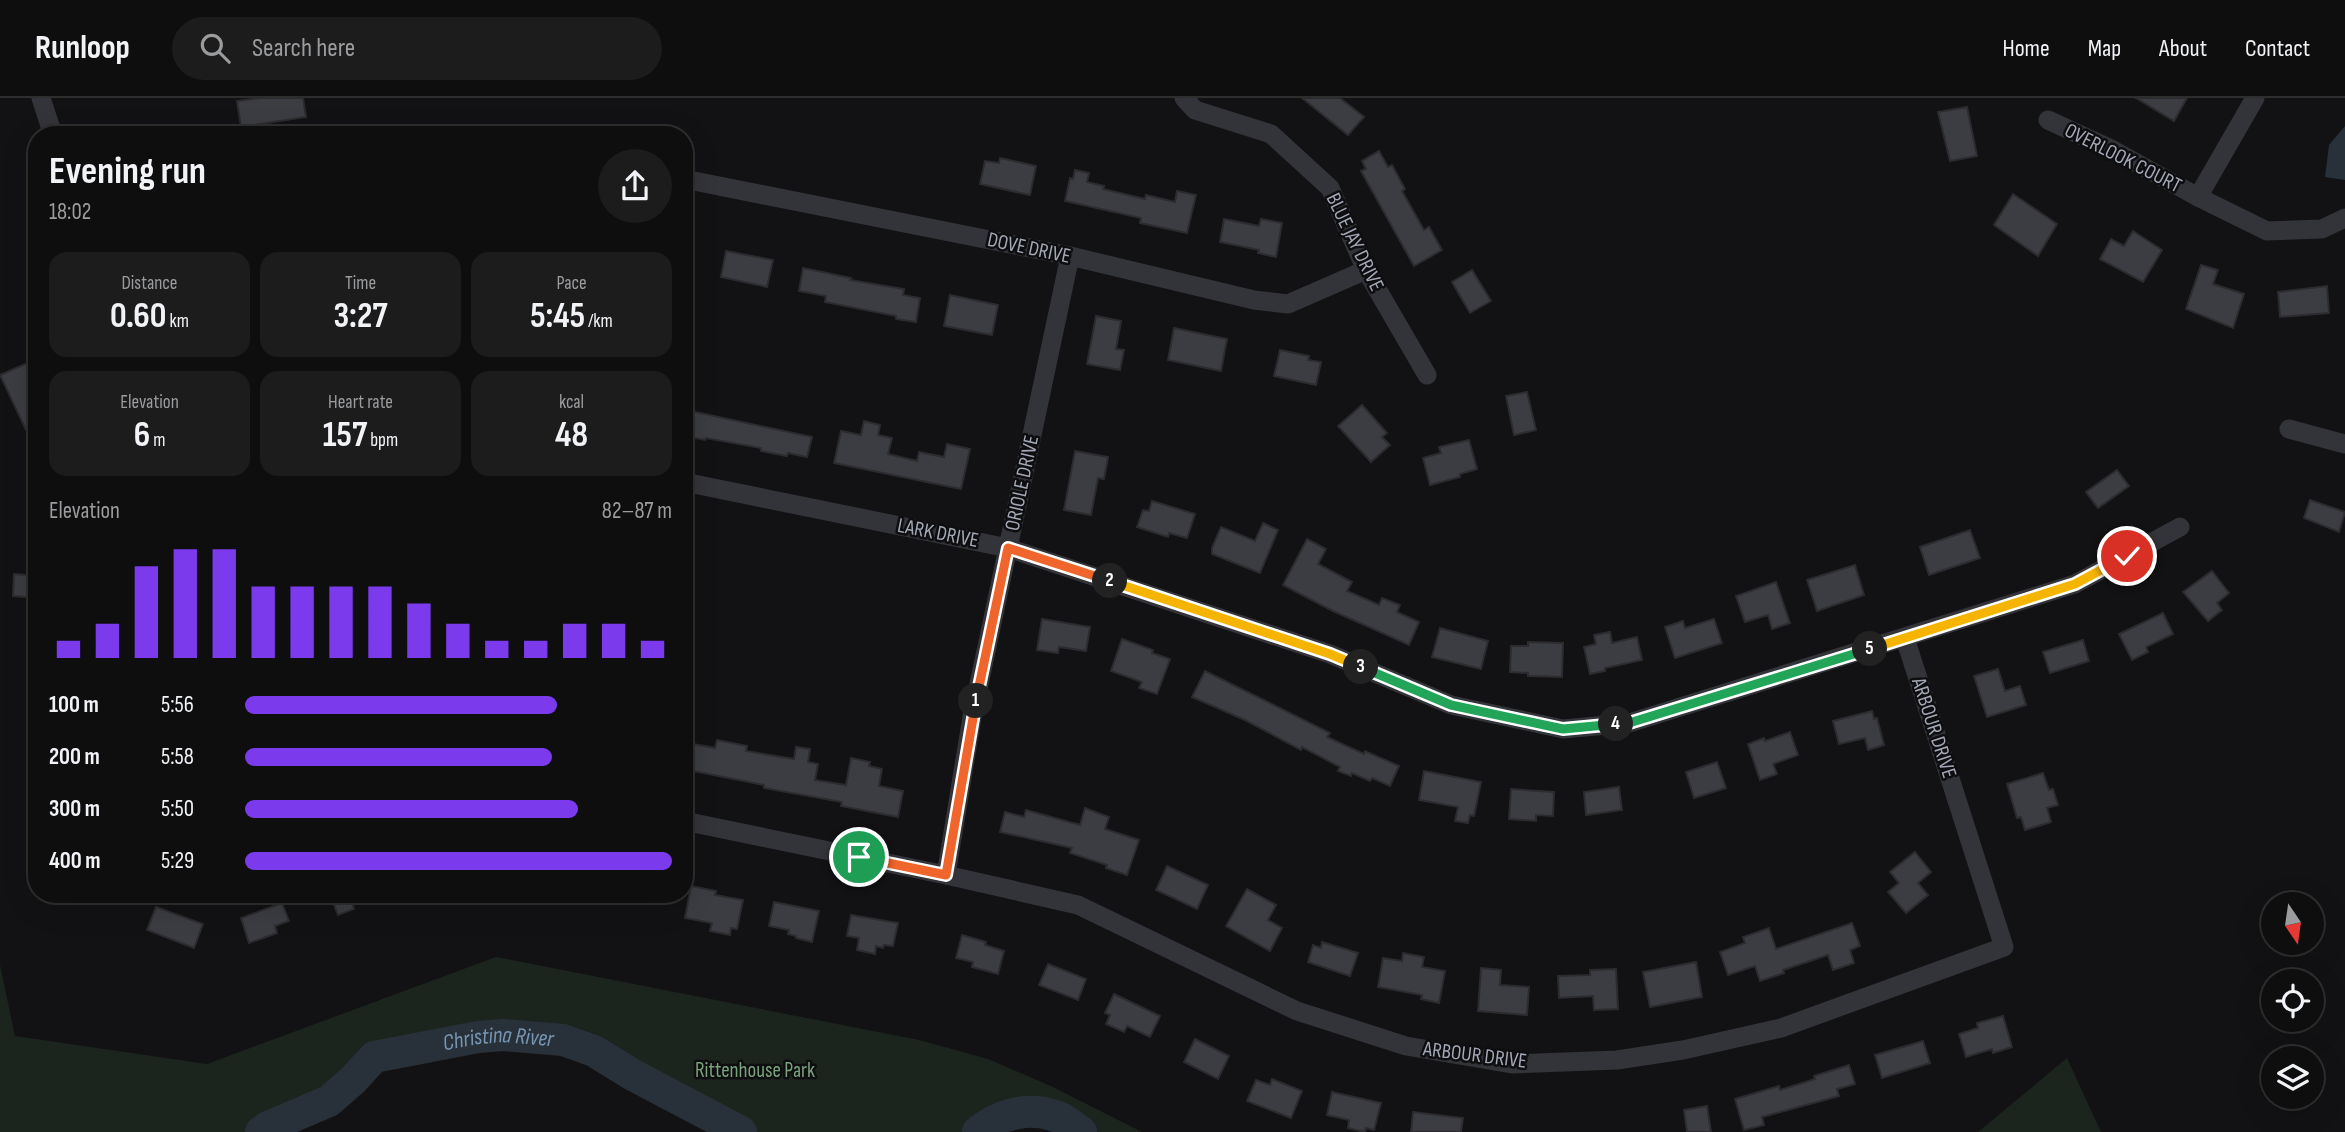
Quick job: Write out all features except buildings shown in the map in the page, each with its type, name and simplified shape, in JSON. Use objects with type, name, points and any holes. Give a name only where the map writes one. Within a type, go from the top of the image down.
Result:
[{"type":"street","points":[[41,98],[50,126]]},
{"type":"street","name":"BLUE JAY DRIVE","points":[[1184,98],[1195,110],[1271,134],[1330,188],[1366,270],[1427,375]]},
{"type":"street","points":[[2198,197],[2255,98]]},
{"type":"street","name":"OVERLOOK COURT","points":[[2048,120],[2113,149],[2198,197],[2267,231],[2322,229],[2345,218]]},
{"type":"street","name":"DOVE DRIVE","points":[[693,181],[1070,256],[1254,300],[1288,304],[1366,270]]},
{"type":"street","name":"ORIOLE DRIVE","points":[[946,875],[972,717],[1070,256]]},
{"type":"street","points":[[2289,429],[2345,444]]},
{"type":"street","name":"LARK DRIVE","points":[[693,484],[1008,548],[1330,654],[1451,705],[1563,729],[1629,723],[2075,584],[2180,527]]},
{"type":"street","name":"ARBOUR DRIVE","points":[[693,823],[1078,905],[1297,1011],[1406,1046],[1512,1064],[1617,1060],[1684,1050],[1781,1028],[2004,947],[1905,638]]},
{"type":"green space","name":"Rittenhouse Park","points":[[496,957],[919,1040],[988,1059],[1053,1087],[1142,1132],[1082,1132],[1058,1116],[1034,1111],[1004,1117],[978,1132],[741,1132],[633,1075],[594,1051],[563,1040],[503,1035],[478,1037],[374,1057],[329,1101],[261,1132],[0,1132],[0,965],[15,1036],[207,1064]]},
{"type":"green space","points":[[2067,1058],[2101,1132],[1978,1132]]},
{"type":"shaded area","points":[[2345,126],[2345,180],[2325,177],[2329,145]]},
{"type":"waterway","name":"Christina River","points":[[261,1132],[329,1101],[374,1057],[478,1037],[503,1035],[563,1040],[594,1051],[633,1075],[741,1132]]},
{"type":"waterway","name":"Christina River","points":[[978,1132],[994,1121],[1022,1112],[1056,1116],[1081,1132]]},
{"type":"route","points":[[859,857],[946,875],[972,717],[1008,548],[1330,654],[1451,705],[1563,729],[1629,723],[2075,584],[2127,556]]}]
